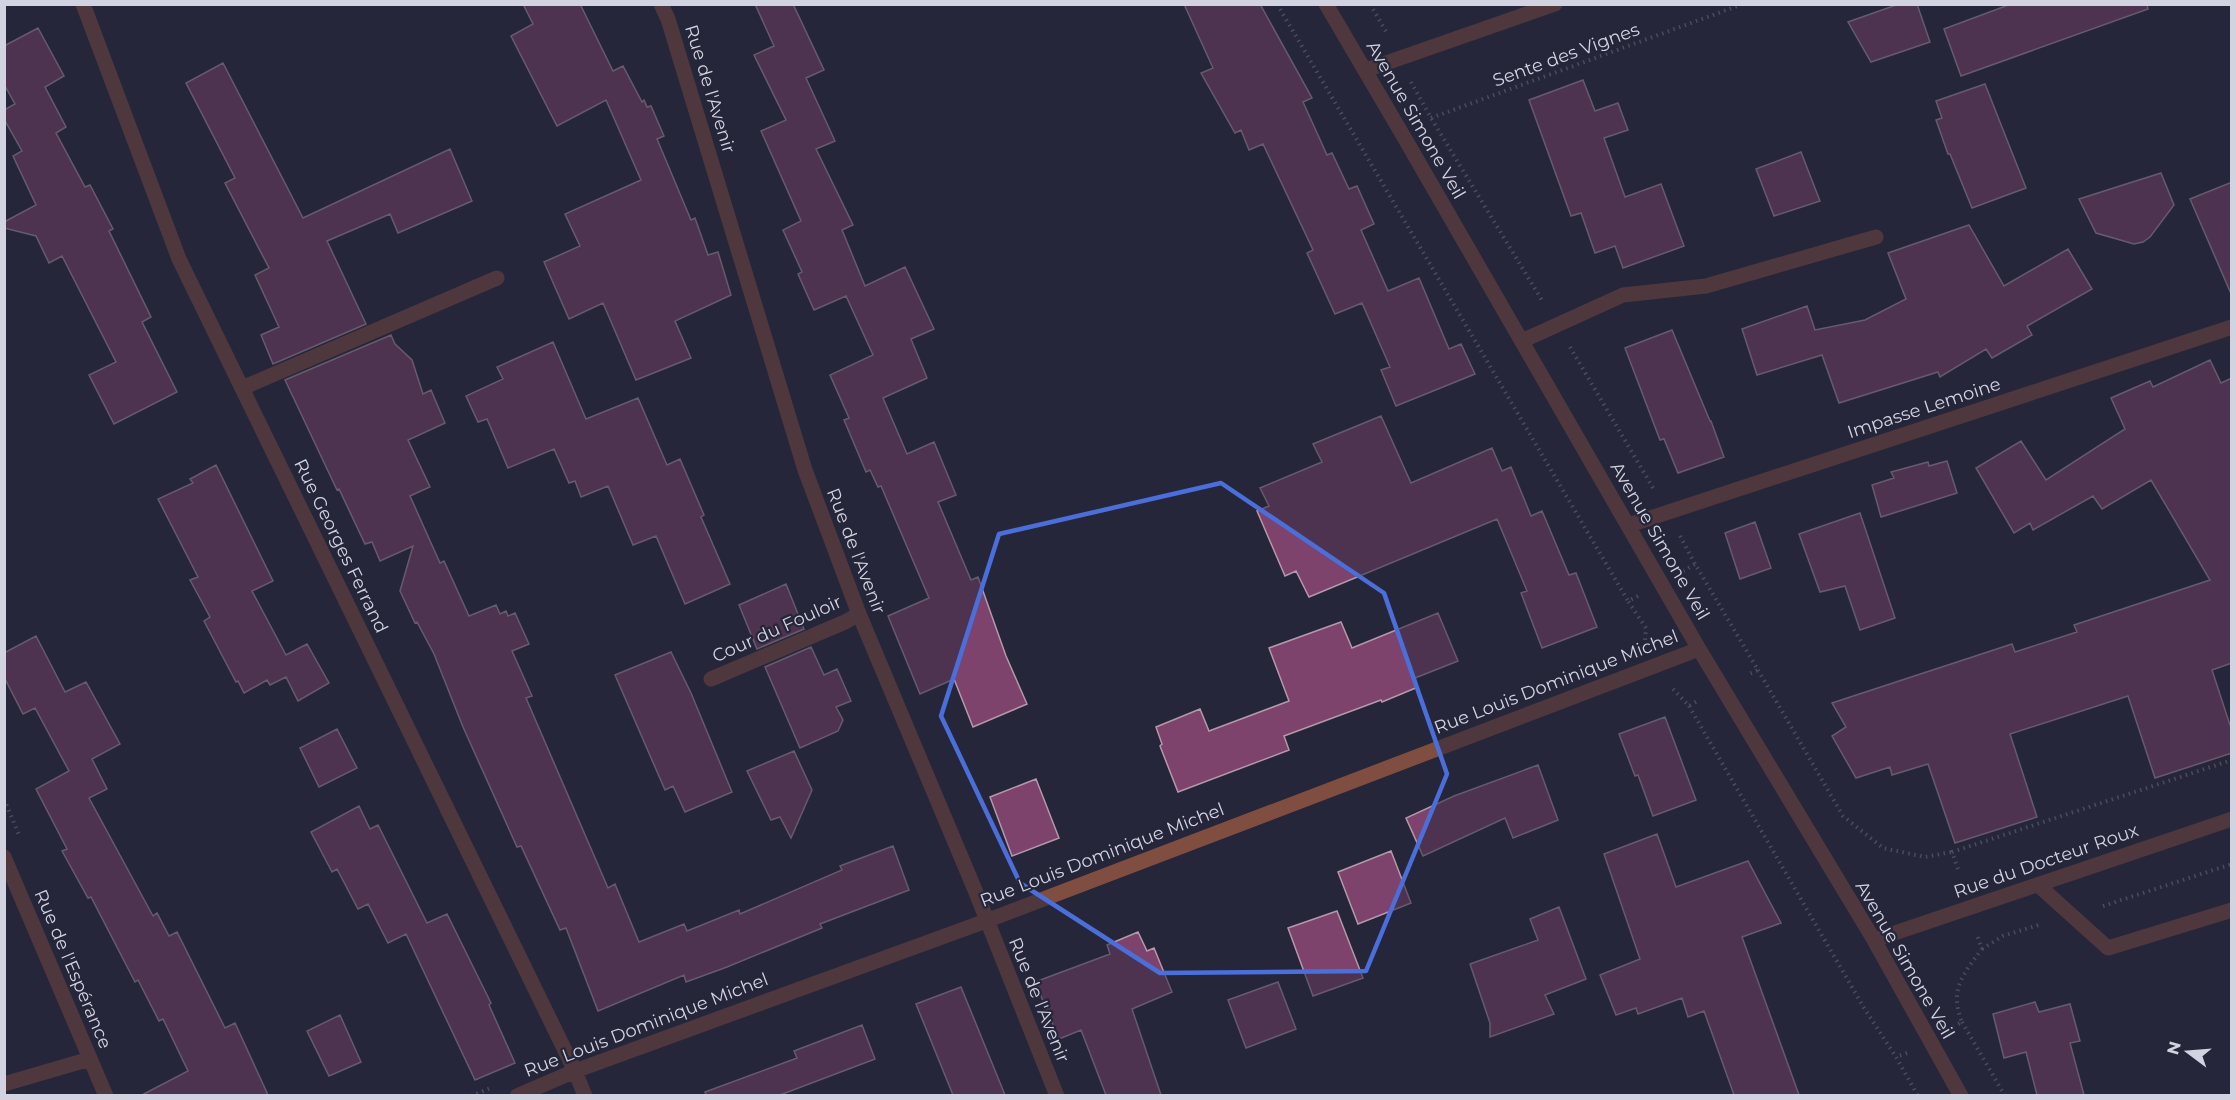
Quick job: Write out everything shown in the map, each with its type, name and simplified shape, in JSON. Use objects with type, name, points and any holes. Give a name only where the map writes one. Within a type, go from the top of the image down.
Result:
[{"type":"street","name":"Rue Georges Ferrand","points":[[83,4],[179,259],[585,1095]]},
{"type":"street","name":"Rue de l'Avenir","points":[[661,4],[672,31],[805,470],[859,614],[1057,1095]]},
{"type":"street","name":"Avenue Simone Veil","points":[[1326,4],[1699,649],[1874,940],[1961,1095]]},
{"type":"street","points":[[1366,70],[1555,4]]},
{"type":"street","points":[[1522,341],[1623,295],[1706,286],[1876,237]]},
{"type":"street","points":[[242,388],[497,278]]},
{"type":"street","name":"Impasse Lemoine","points":[[1629,525],[2232,327]]},
{"type":"street","name":"Cour du Fouloir","points":[[711,680],[859,614]]},
{"type":"street","name":"Rue Louis Dominique Michel","points":[[517,1095],[575,1071],[986,921],[1699,649]]},
{"type":"street","name":"Rue du Docteur Roux","points":[[1874,940],[2232,819]]},
{"type":"street","name":"Rue de l'Espérance","points":[[4,857],[106,1095]]},
{"type":"street","points":[[2038,885],[2108,948],[2232,910]]},
{"type":"street","points":[[4,1084],[90,1059]]},
{"type":"path","points":[[1277,4],[1646,628],[1645,640]]},
{"type":"path","name":"Sente des Vignes","points":[[1431,118],[1743,4]]},
{"type":"path","points":[[1680,573],[1695,564],[1843,816],[1883,848],[1925,857],[1952,852],[2232,760]]},
{"type":"path","points":[[1628,601],[1641,594]]},
{"type":"path","points":[[1743,678],[1758,670]]},
{"type":"path","points":[[1667,682],[1689,706],[1864,1008],[1918,1095]]},
{"type":"path","points":[[1689,706],[1702,699]]},
{"type":"path","points":[[1952,852],[1958,869]]},
{"type":"path","points":[[2005,1095],[1955,1006],[1964,972],[1982,949],[2003,936],[2084,913],[2232,864]]},
{"type":"path","points":[[1977,934],[1982,949]]},
{"type":"path","points":[[1944,1032],[1962,1022]]},
{"type":"path","points":[[1896,1057],[1907,1052]]},
{"type":"highlighted area","points":[[1221,483],[1384,593],[1447,774],[1366,971],[1160,973],[1020,883],[941,716],[999,534]]},
{"type":"building","points":[[523,4],[580,4],[613,71],[623,66],[642,102],[644,100],[647,107],[651,106],[664,136],[657,139],[691,220],[695,218],[708,255],[718,252],[731,295],[675,321],[691,358],[636,380],[603,303],[569,319],[544,262],[580,246],[565,214],[641,180],[606,100],[557,126],[511,36],[533,24]]},
{"type":"building","points":[[755,4],[793,4],[824,70],[806,78],[835,141],[816,149],[853,225],[842,230],[865,286],[905,267],[934,329],[911,339],[927,378],[883,398],[907,454],[934,442],[956,495],[938,502],[971,580],[978,577],[1006,656],[1027,704],[973,727],[954,679],[920,694],[888,616],[929,598],[881,486],[878,487],[870,470],[866,472],[844,420],[849,418],[830,375],[873,355],[846,296],[814,310],[798,274],[802,272],[783,230],[801,221],[761,131],[786,120],[754,55],[774,46]]},
{"type":"building","points":[[1184,4],[1260,4],[1312,98],[1303,102],[1327,155],[1332,153],[1349,189],[1357,186],[1374,224],[1361,230],[1388,291],[1419,278],[1449,349],[1461,344],[1475,374],[1396,406],[1381,370],[1390,367],[1362,303],[1335,314],[1307,253],[1313,250],[1263,144],[1249,150],[1241,130],[1235,133],[1201,73],[1213,68]]},
{"type":"building","points":[[1899,4],[1917,4],[1930,42],[1871,62],[1848,22]]},
{"type":"building","points":[[2011,4],[2147,4],[2148,9],[1961,76],[1944,29]]},
{"type":"building","points":[[38,28],[64,76],[45,87],[66,127],[56,133],[85,187],[90,185],[113,229],[109,231],[151,317],[142,322],[177,392],[114,424],[89,375],[116,362],[62,256],[49,263],[36,236],[4,228],[4,222],[36,205],[13,156],[22,151],[4,119],[4,110],[15,104],[4,84],[4,46]]},
{"type":"building","points":[[223,63],[303,218],[450,149],[472,201],[398,233],[390,214],[327,241],[366,324],[273,364],[261,335],[279,327],[255,275],[269,268],[225,183],[235,178],[186,83]]},
{"type":"building","points":[[1583,80],[1595,111],[1618,103],[1628,130],[1604,138],[1625,197],[1661,184],[1684,246],[1623,268],[1615,246],[1595,253],[1581,213],[1571,216],[1529,100]]},
{"type":"building","points":[[1985,84],[2026,188],[1972,208],[1936,120],[1942,118],[1936,101]]},
{"type":"building","points":[[1801,152],[1820,201],[1774,216],[1756,169]]},
{"type":"building","points":[[2161,173],[2174,205],[2150,237],[2134,244],[2096,233],[2079,199]]},
{"type":"building","points":[[2232,182],[2232,296],[2190,199]]},
{"type":"building","points":[[1969,225],[2004,286],[2068,249],[2092,289],[2027,326],[2032,335],[1992,358],[1986,349],[1940,377],[1938,372],[1839,403],[1822,355],[1757,375],[1742,329],[1807,306],[1815,330],[1865,320],[1906,299],[1888,253]]},
{"type":"building","points":[[1672,330],[1724,457],[1678,473],[1664,439],[1660,440],[1625,348]]},
{"type":"building","points":[[391,335],[395,344],[412,360],[423,394],[431,390],[445,423],[408,440],[430,487],[410,496],[440,563],[444,561],[469,616],[496,605],[500,614],[506,611],[508,616],[515,613],[529,644],[512,651],[532,696],[526,698],[608,888],[615,884],[639,942],[684,924],[687,931],[739,910],[740,914],[842,870],[840,866],[893,846],[909,890],[820,924],[822,928],[727,967],[686,982],[684,975],[598,1011],[566,928],[560,930],[521,846],[517,847],[463,727],[434,654],[417,622],[415,623],[400,591],[413,546],[380,561],[372,542],[365,544],[285,380]]},
{"type":"building","points":[[553,342],[586,419],[638,398],[667,465],[680,459],[704,515],[701,517],[730,584],[685,604],[656,536],[633,545],[608,486],[581,497],[575,481],[569,483],[554,449],[508,468],[487,419],[478,422],[466,396],[503,379],[497,367]]},
{"type":"building","points":[[2210,360],[2221,383],[2232,378],[2232,663],[2212,670],[2232,731],[2232,753],[2155,778],[2128,696],[2010,734],[2037,817],[1955,843],[1928,764],[1892,775],[1890,767],[1856,778],[1832,736],[1846,727],[1832,703],[2012,644],[2015,652],[2077,632],[2074,625],[2210,580],[2151,480],[2102,509],[2093,496],[2033,530],[2030,523],[2014,533],[1976,468],[2021,441],[2046,480],[2125,429],[2111,398],[2150,381],[2153,387]]},
{"type":"building","points":[[1381,416],[1411,483],[1492,448],[1502,471],[1511,467],[1531,516],[1542,511],[1569,575],[1576,573],[1597,627],[1542,648],[1521,593],[1527,591],[1497,519],[1309,597],[1296,571],[1285,576],[1257,511],[1269,506],[1260,488],[1322,462],[1313,444]]},
{"type":"building","points":[[1947,461],[1957,493],[1881,517],[1872,485],[1894,478],[1891,472],[1928,462],[1929,466]]},
{"type":"building","points":[[216,465],[273,581],[252,591],[286,655],[307,644],[329,683],[298,701],[286,677],[270,685],[267,680],[244,693],[238,681],[236,682],[204,621],[210,617],[190,580],[198,577],[158,499],[193,483],[190,479]]},
{"type":"building","points":[[1860,513],[1895,618],[1860,630],[1845,586],[1820,592],[1799,534]]},
{"type":"building","points":[[1755,522],[1771,568],[1740,579],[1725,533]]},
{"type":"building","points":[[786,584],[804,629],[757,649],[739,605]]},
{"type":"building","points":[[1438,613],[1458,661],[1415,678],[1418,687],[1284,736],[1289,750],[1178,792],[1160,746],[1162,744],[1156,727],[1200,709],[1209,731],[1289,701],[1269,648],[1341,622],[1352,648]]},
{"type":"building","points":[[36,636],[65,692],[86,682],[120,744],[92,759],[107,789],[89,798],[153,916],[157,913],[169,936],[177,932],[225,1028],[235,1023],[268,1095],[142,1095],[188,1071],[163,1019],[159,1021],[138,980],[135,982],[91,897],[88,898],[62,851],[67,849],[36,789],[69,771],[35,708],[23,714],[4,677],[4,653]]},
{"type":"building","points":[[811,647],[824,675],[837,669],[851,701],[836,707],[843,720],[838,731],[800,748],[765,667]]},
{"type":"building","points":[[671,652],[691,693],[732,792],[685,812],[673,786],[665,790],[615,675]]},
{"type":"building","points":[[1665,717],[1696,800],[1653,816],[1638,775],[1635,776],[1619,734]]},
{"type":"building","points":[[337,729],[357,768],[319,787],[300,748]]},
{"type":"building","points":[[794,751],[812,790],[791,838],[780,817],[771,820],[747,771]]},
{"type":"building","points":[[1538,765],[1558,820],[1513,838],[1505,818],[1423,856],[1406,818],[1454,796]]},
{"type":"building","points":[[1036,779],[1059,838],[1012,856],[990,797]]},
{"type":"building","points":[[359,806],[370,829],[378,825],[427,923],[447,914],[491,1003],[489,1005],[515,1063],[475,1080],[406,934],[388,943],[368,904],[358,909],[337,869],[332,872],[311,832]]},
{"type":"building","points":[[1657,834],[1676,887],[1748,861],[1781,923],[1742,937],[1799,1095],[1734,1095],[1704,1011],[1688,1017],[1682,998],[1638,1014],[1636,1008],[1616,1015],[1600,975],[1640,959],[1604,854]]},
{"type":"building","points":[[1391,851],[1411,903],[1358,924],[1338,872]]},
{"type":"building","points":[[1559,907],[1586,979],[1545,995],[1554,1014],[1490,1037],[1490,1023],[1470,964],[1538,940],[1530,919]]},
{"type":"building","points":[[1337,911],[1363,978],[1313,996],[1288,928]]},
{"type":"building","points":[[1138,932],[1147,951],[1154,948],[1172,992],[1132,1009],[1161,1095],[1106,1095],[1081,1030],[1059,1039],[1035,982],[1110,954],[1107,945]]},
{"type":"building","points":[[1278,982],[1296,1029],[1246,1048],[1228,1000]]},
{"type":"building","points":[[961,987],[1005,1095],[953,1095],[916,1004]]},
{"type":"building","points":[[2035,1002],[2039,1012],[2070,1004],[2080,1041],[2070,1043],[2084,1095],[2037,1095],[2026,1052],[2004,1058],[1993,1014]]},
{"type":"building","points":[[340,1015],[361,1062],[329,1076],[307,1031]]},
{"type":"building","points":[[862,1025],[875,1059],[780,1095],[706,1095],[705,1092],[797,1058],[794,1051]]}]
